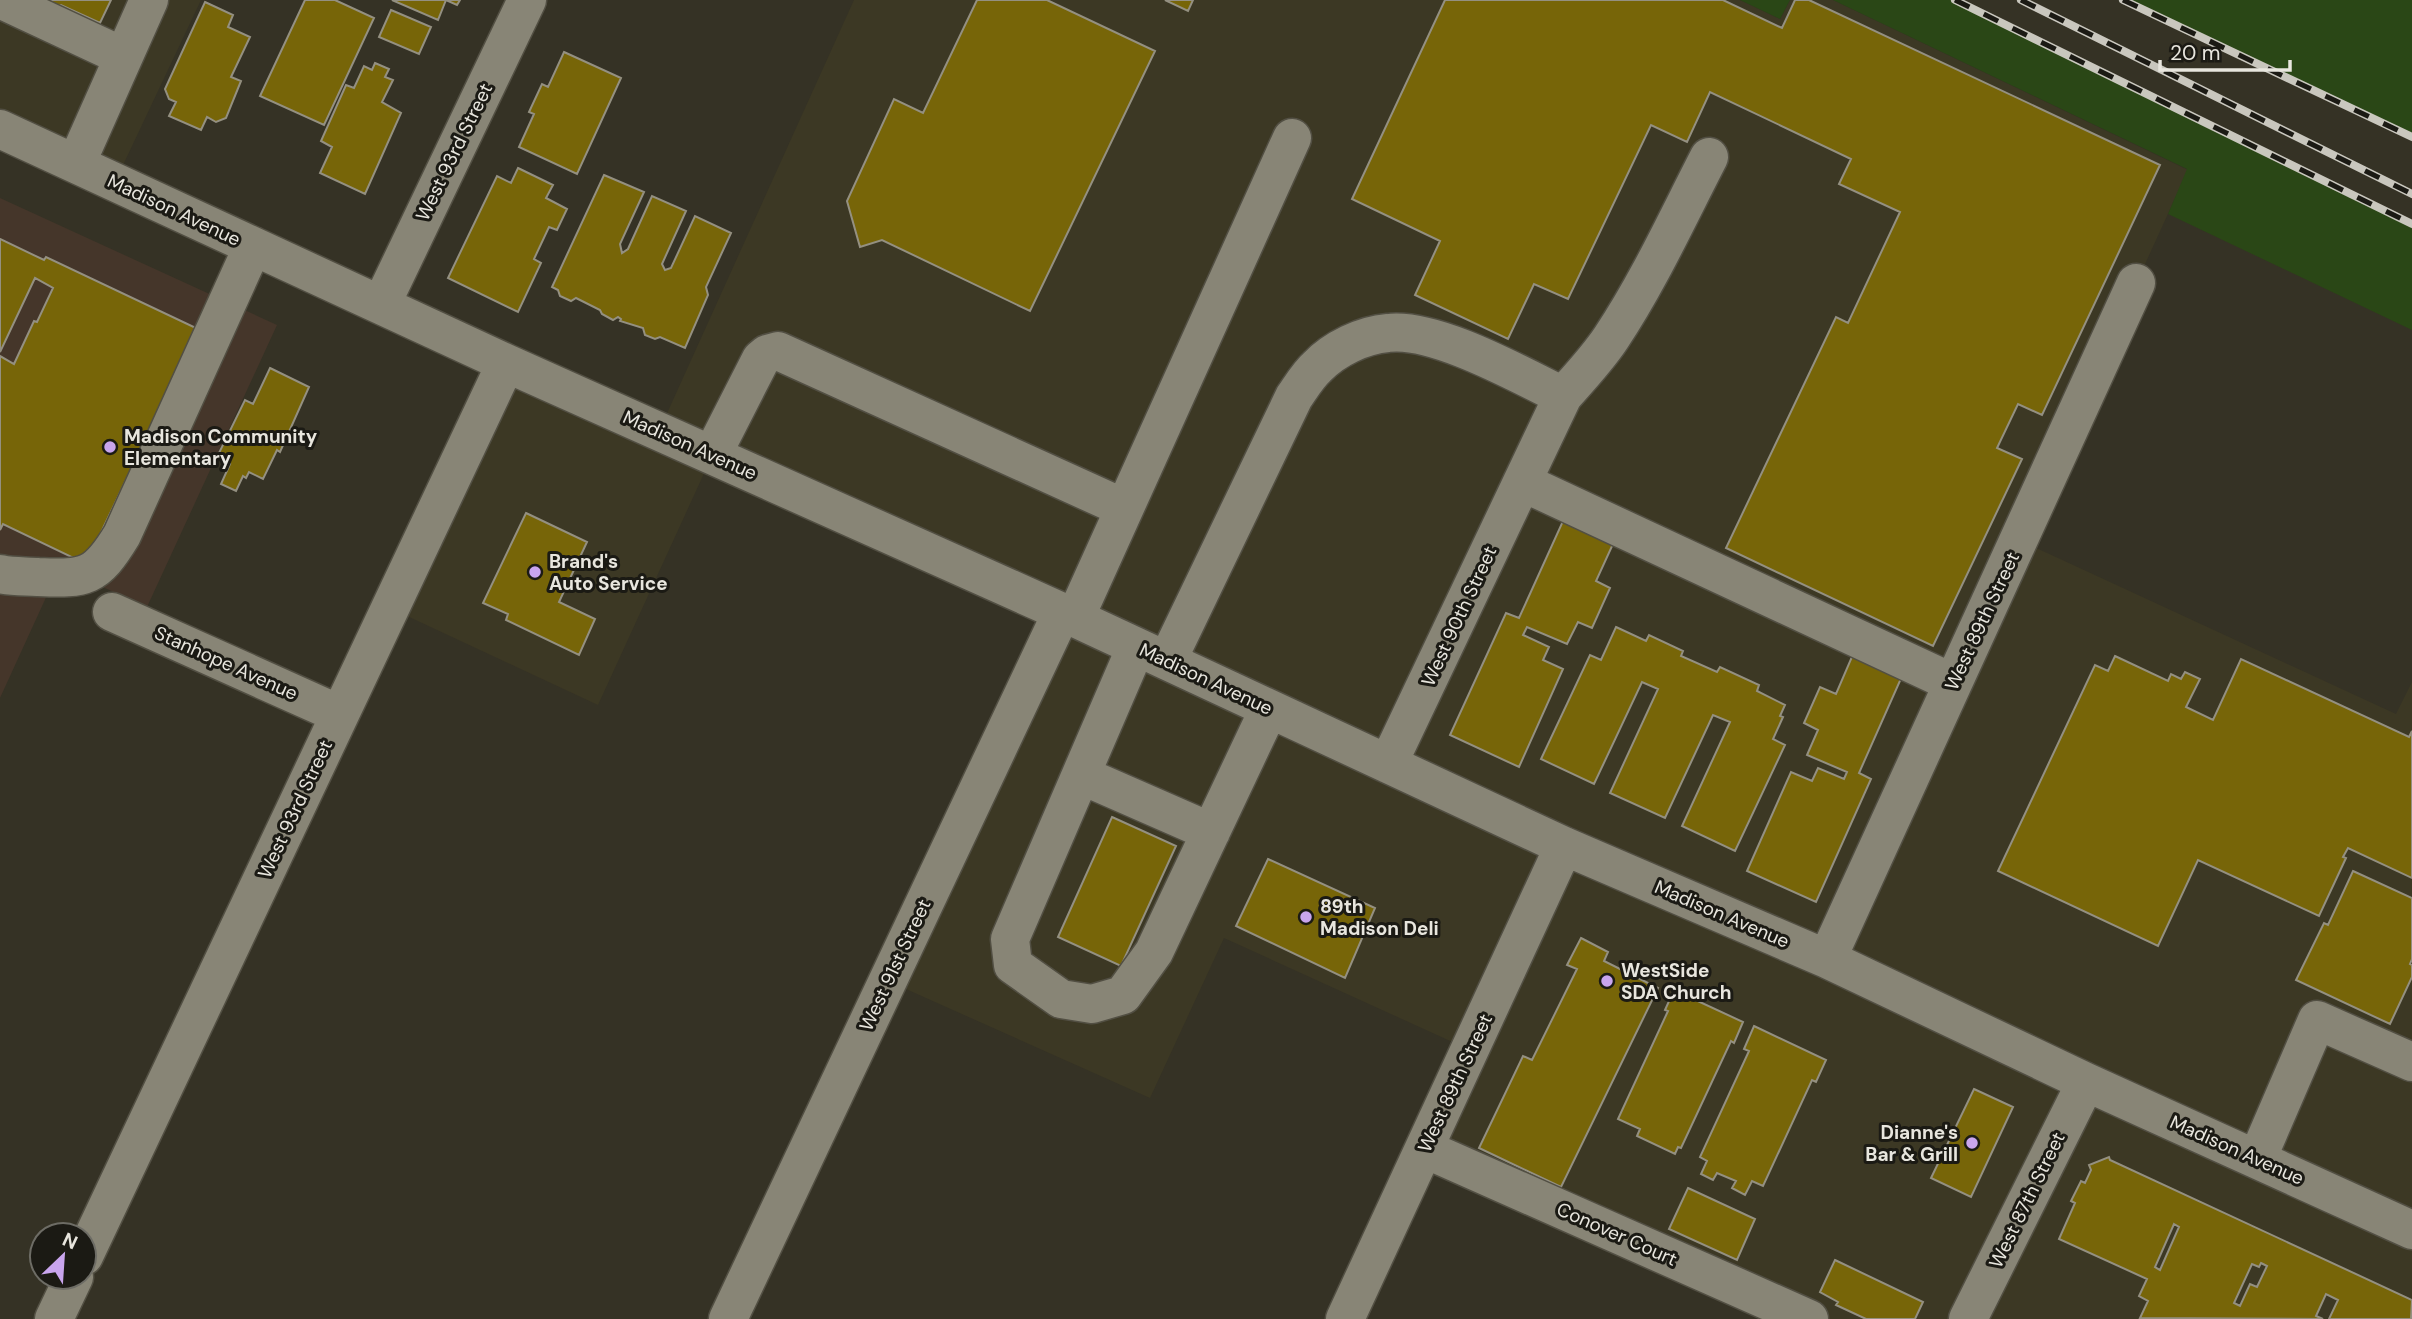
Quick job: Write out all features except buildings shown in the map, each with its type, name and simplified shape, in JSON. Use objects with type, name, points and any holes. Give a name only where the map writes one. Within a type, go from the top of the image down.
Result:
[{"type":"street","points":[[2,0],[122,56]]},
{"type":"street","points":[[76,164],[149,0]]},
{"type":"street","name":"West 93rd Street","points":[[381,305],[527,0]]},
{"type":"street","name":"Madison Avenue","points":[[0,129],[506,363],[1068,615],[1564,846],[1827,959],[2086,1082],[2412,1230]]},
{"type":"street","name":"West 91st Street","points":[[729,1319],[1068,615],[1125,508],[1292,138]]},
{"type":"street","name":"West 90th Street","points":[[1388,764],[1563,396],[1591,366],[1637,296],[1709,157]]},
{"type":"street","points":[[1,577],[73,578],[92,572],[107,560],[122,535],[253,246]]},
{"type":"street","name":"West 89th Street","points":[[1827,959],[2136,284]]},
{"type":"street","points":[[1269,709],[1154,952],[1123,995],[1092,1004],[1061,999],[1013,965],[1010,939],[1081,775],[1294,397],[1318,366],[1349,344],[1389,332],[1428,337],[1479,355],[1563,396]]},
{"type":"street","points":[[712,456],[761,359],[778,351],[1125,508]]},
{"type":"street","name":"West 93rd Street","points":[[98,1226],[506,363]]},
{"type":"street","points":[[1526,475],[1953,683]]},
{"type":"street","name":"Stanhope Avenue","points":[[112,612],[339,714]]},
{"type":"street","points":[[1081,775],[1211,832]]},
{"type":"street","name":"West 89th Street","points":[[1345,1319],[1564,846]]},
{"type":"street","points":[[2257,1159],[2317,1020],[2412,1062]]},
{"type":"street","name":"West 87th Street","points":[[1968,1319],[2086,1082]]},
{"type":"street","name":"Conover Court","points":[[1425,1149],[1809,1319]]},
{"type":"street","points":[[54,1319],[67,1291]]},
{"type":"shaded area","points":[[0,0],[201,0],[115,182],[0,129]]},
{"type":"shaded area","points":[[854,0],[1740,0],[1780,19],[1790,0],[1833,0],[2188,170],[2019,540],[2396,714],[2412,682],[2412,1319],[1809,1319],[1425,1149],[1470,1050],[1224,938],[1150,1098],[888,981],[1062,612],[712,456],[598,705],[390,608],[506,363],[659,431]]},
{"type":"shaded area","name":"Madison Community Elementary","points":[[0,198],[277,325],[147,607],[65,570],[54,580],[0,698]]},
{"type":"green space","points":[[1740,0],[1790,0],[1780,19]]},
{"type":"green space","points":[[1833,0],[1955,0],[2412,224],[2412,330],[2168,214],[2187,169]]},
{"type":"green space","points":[[2123,0],[2412,0],[2412,137]]},
{"type":"railway","points":[[1955,0],[2412,224]]},
{"type":"railway","points":[[2021,0],[2412,194]]},
{"type":"railway","points":[[2123,0],[2412,137]]},
{"type":"place","name":"Madison Community Elementary","points":[[110,447]]},
{"type":"place","name":"Brand's Auto Service","points":[[535,572]]},
{"type":"place","name":"89th Madison Deli","points":[[1306,917]]},
{"type":"place","name":"WestSide SDA Church","points":[[1607,981]]},
{"type":"place","name":"Dianne's Bar & Grill","points":[[1972,1143]]}]
